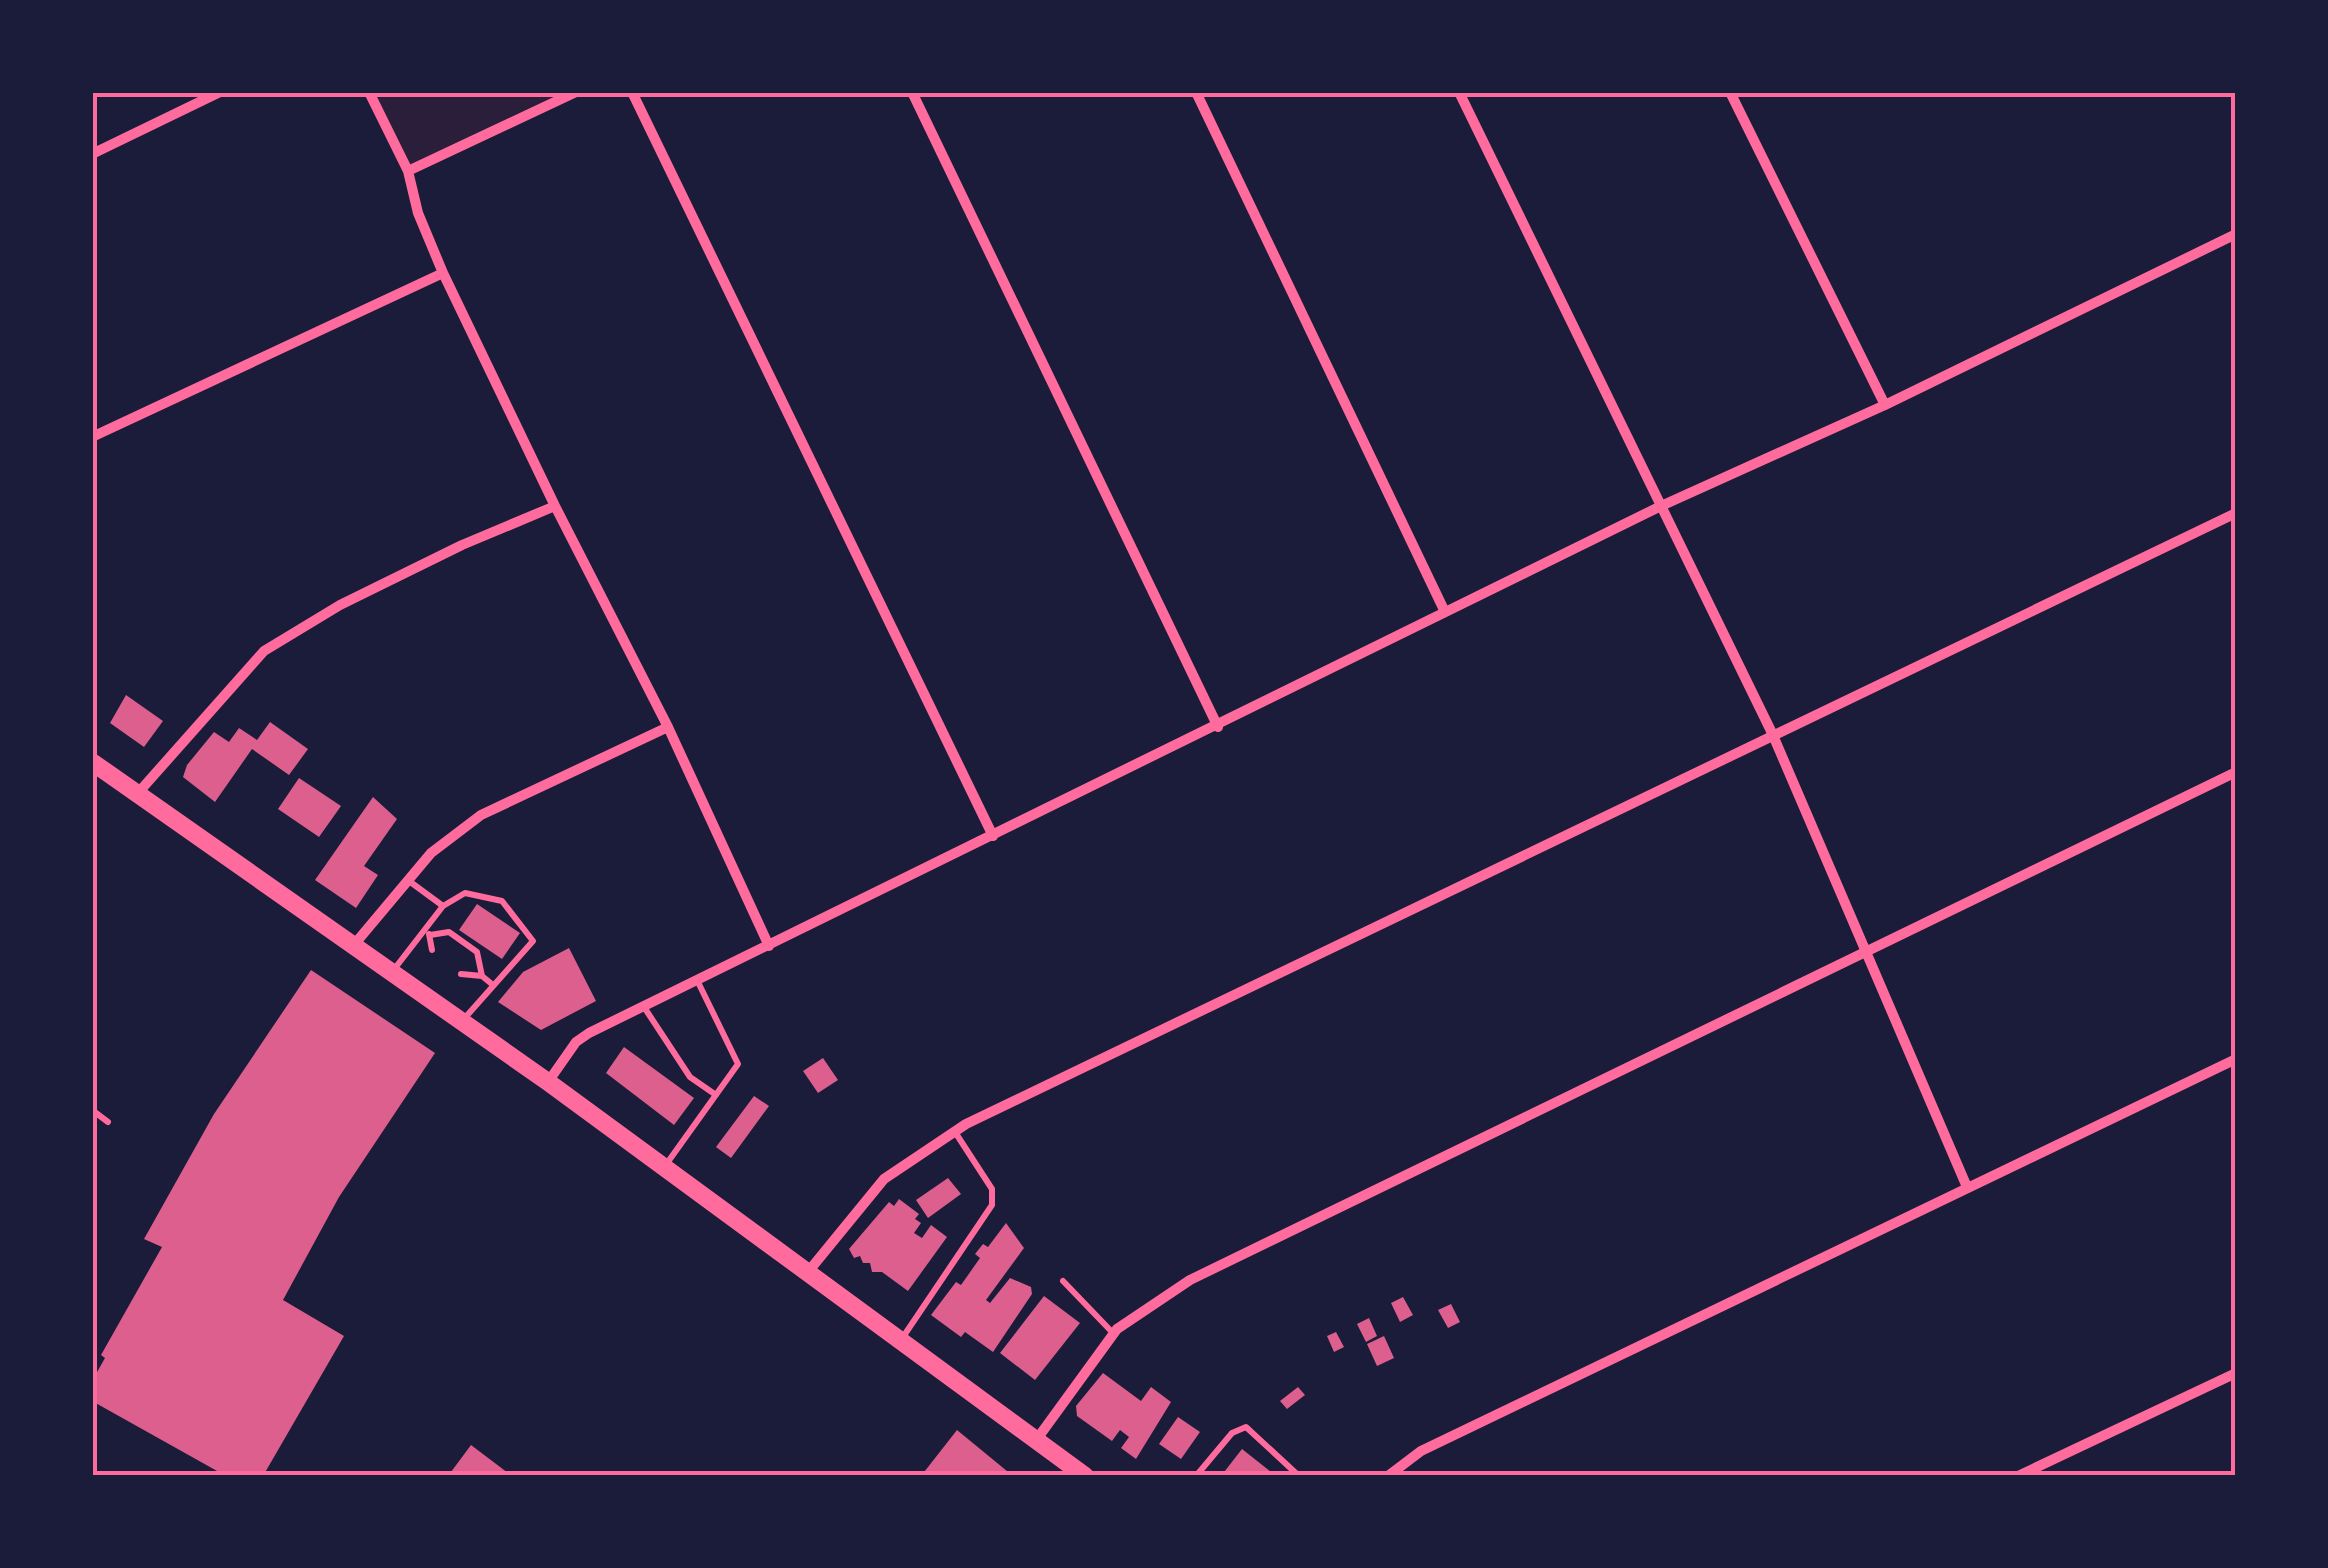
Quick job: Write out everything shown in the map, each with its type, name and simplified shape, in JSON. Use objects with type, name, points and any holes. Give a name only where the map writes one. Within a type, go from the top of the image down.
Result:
[{"type":"main road","points":[[92,762],[548,1082],[1084,1476]]},
{"type":"street","points":[[92,154],[220,92]]},
{"type":"street","points":[[369,92],[408,171],[418,213],[444,273],[555,506],[668,727],[769,946]]},
{"type":"street","points":[[408,171],[576,92]]},
{"type":"street","points":[[632,92],[993,836]]},
{"type":"street","points":[[912,92],[1218,727]]},
{"type":"street","points":[[1196,92],[1445,612]]},
{"type":"street","points":[[1459,92],[1772,733],[1968,1187]]},
{"type":"street","points":[[1730,92],[1885,405]]},
{"type":"street","points":[[548,1082],[576,1042],[697,980],[1661,506],[1885,405],[2236,234]]},
{"type":"street","points":[[92,437],[444,273]]},
{"type":"street","points":[[138,793],[264,652],[340,606],[462,545],[555,506]]},
{"type":"street","points":[[808,1272],[884,1180],[955,1132],[1772,733],[2236,513]]},
{"type":"street","points":[[353,946],[431,853],[480,814],[668,727]]},
{"type":"street","points":[[1037,1439],[1114,1334],[1190,1280],[2236,772]]},
{"type":"street","points":[[1388,1476],[1421,1452],[2236,1059]]},
{"type":"street","points":[[2018,1476],[2236,1373]]},
{"type":"lane","points":[[408,880],[443,906]]},
{"type":"lane","points":[[392,972],[427,933],[443,906],[465,893],[502,901],[533,941],[462,1021]]},
{"type":"lane","points":[[427,933],[448,932],[476,952],[482,976]]},
{"type":"lane","points":[[427,933],[432,950]]},
{"type":"lane","points":[[461,974],[482,976],[493,985]]},
{"type":"lane","points":[[664,1166],[738,1064],[697,980]]},
{"type":"lane","points":[[644,1007],[690,1077],[716,1096]]},
{"type":"lane","points":[[92,1110],[108,1122]]},
{"type":"lane","points":[[901,1340],[992,1205],[986,1178],[955,1132]]},
{"type":"lane","points":[[1062,1281],[1114,1334]]},
{"type":"lane","points":[[1196,1476],[1232,1433],[1246,1427],[1299,1476]]},
{"type":"shaded area","points":[[369,93],[576,93],[408,171]]},
{"type":"building","points":[[126,695],[163,721],[144,747],[110,723]]},
{"type":"building","points":[[270,722],[308,749],[289,775],[252,749],[215,802],[183,777],[187,765],[214,732],[229,742],[239,728],[257,740]]},
{"type":"building","points":[[299,778],[341,806],[319,837],[278,809]]},
{"type":"building","points":[[373,797],[397,819],[364,866],[378,875],[356,908],[315,880]]},
{"type":"building","points":[[477,904],[520,933],[502,959],[459,930]]},
{"type":"building","points":[[569,948],[596,1001],[541,1030],[498,1002],[523,972]]},
{"type":"building","points":[[311,970],[435,1053],[339,1197],[283,1300],[344,1336],[263,1476],[226,1476],[92,1401],[92,1381],[105,1358],[101,1355],[162,1247],[144,1239],[214,1114]]},
{"type":"building","points":[[624,1047],[694,1098],[674,1125],[606,1073]]},
{"type":"building","points":[[823,1058],[838,1080],[818,1093],[803,1071]]},
{"type":"building","points":[[754,1096],[769,1106],[731,1158],[716,1147]]},
{"type":"building","points":[[948,1178],[961,1194],[928,1218],[916,1200]]},
{"type":"building","points":[[899,1199],[919,1214],[915,1219],[921,1223],[914,1233],[922,1238],[931,1225],[947,1237],[908,1291],[882,1272],[872,1272],[870,1263],[863,1263],[860,1256],[854,1258],[849,1249],[889,1202],[894,1206]]},
{"type":"building","points":[[1006,1223],[1024,1248],[986,1300],[990,1303],[1010,1278],[1031,1287],[1032,1294],[993,1352],[965,1332],[961,1337],[931,1315],[956,1282],[961,1285],[980,1258],[975,1254],[983,1244],[988,1247]]},
{"type":"building","points":[[1044,1296],[1080,1323],[1035,1380],[1000,1353]]},
{"type":"building","points":[[1403,1297],[1413,1315],[1400,1322],[1391,1303]]},
{"type":"building","points":[[1451,1304],[1460,1322],[1448,1328],[1438,1310]]},
{"type":"building","points":[[1369,1318],[1377,1336],[1366,1342],[1357,1324]]},
{"type":"building","points":[[1336,1332],[1344,1347],[1334,1352],[1327,1336]]},
{"type":"building","points":[[1384,1336],[1394,1358],[1377,1366],[1367,1344]]},
{"type":"building","points":[[1103,1373],[1141,1401],[1151,1387],[1171,1402],[1136,1459],[1121,1448],[1129,1437],[1120,1430],[1112,1441],[1077,1416],[1076,1406]]},
{"type":"building","points":[[1298,1387],[1305,1395],[1287,1409],[1280,1401]]},
{"type":"building","points":[[1178,1417],[1200,1432],[1181,1459],[1159,1444]]},
{"type":"building","points":[[957,1430],[1013,1476],[921,1476]]},
{"type":"building","points":[[471,1445],[512,1476],[448,1476]]},
{"type":"building","points":[[1242,1449],[1276,1476],[1221,1476]]}]
